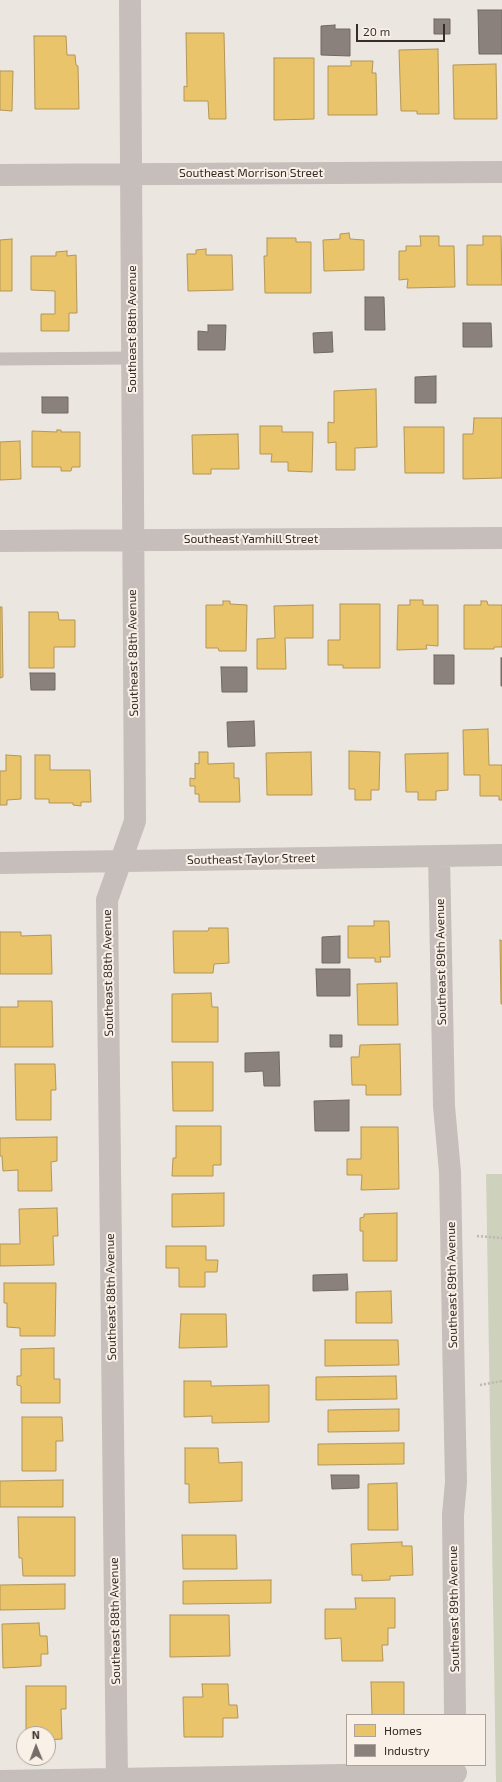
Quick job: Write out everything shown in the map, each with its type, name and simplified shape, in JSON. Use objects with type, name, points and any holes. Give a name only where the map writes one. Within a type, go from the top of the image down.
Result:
[{"type":"street","name":"Southeast 88th Avenue","points":[[117,1781],[107,900],[134,821],[130,0]]},
{"type":"street","name":"Southeast Morrison Street","points":[[0,175],[502,172]]},
{"type":"street","name":"Southeast Yamhill Street","points":[[0,541],[502,538]]},
{"type":"street","name":"Southeast Taylor Street","points":[[0,863],[502,855]]},
{"type":"street","name":"Southeast 89th Avenue","points":[[439,856],[444,1106],[450,1172],[456,1482],[453,1515],[455,1714]]},
{"type":"street","points":[[0,1782],[117,1781],[456,1773]]},
{"type":"lane","points":[[0,359],[132,358]]},
{"type":"green space","points":[[486,1174],[502,1174],[502,1782],[496,1782]]},
{"type":"building: Homes","points":[[186,33],[224,33],[226,119],[209,119],[208,101],[184,101],[184,86],[187,87]]},
{"type":"building: Homes","points":[[34,36],[66,36],[67,55],[75,55],[76,65],[78,66],[79,109],[35,109]]},
{"type":"building: Homes","points":[[438,49],[439,114],[417,114],[417,111],[401,111],[399,50]]},
{"type":"building: Homes","points":[[274,58],[314,58],[314,119],[274,120]]},
{"type":"building: Homes","points":[[351,61],[373,61],[372,73],[376,73],[377,115],[328,115],[328,66],[351,66]]},
{"type":"building: Homes","points":[[496,64],[497,119],[454,119],[453,65]]},
{"type":"building: Homes","points":[[0,71],[13,71],[12,111],[0,110]]},
{"type":"building: Homes","points":[[349,233],[350,239],[364,240],[364,270],[324,271],[323,240],[340,239],[340,234]]},
{"type":"building: Homes","points":[[420,236],[439,236],[439,246],[454,246],[455,287],[407,288],[408,279],[399,280],[399,251],[406,251],[406,246],[421,246]]},
{"type":"building: Homes","points":[[483,236],[501,236],[502,285],[467,285],[467,245],[483,245]]},
{"type":"building: Homes","points":[[267,238],[296,238],[296,242],[311,242],[311,293],[265,293],[264,256],[267,256]]},
{"type":"building: Homes","points":[[12,239],[12,291],[0,291],[0,240]]},
{"type":"building: Homes","points":[[206,249],[206,255],[232,255],[233,290],[188,291],[187,254],[196,254],[196,250]]},
{"type":"building: Homes","points":[[67,251],[67,256],[76,255],[77,313],[69,313],[69,331],[41,331],[41,314],[55,314],[55,291],[31,290],[31,256],[56,256],[56,252]]},
{"type":"building: Homes","points":[[376,389],[377,447],[355,448],[355,470],[336,470],[336,442],[328,443],[328,422],[334,423],[334,391]]},
{"type":"building: Homes","points":[[474,418],[502,418],[502,478],[463,479],[463,434],[473,434]]},
{"type":"building: Homes","points":[[260,426],[282,426],[282,432],[313,432],[312,472],[288,471],[288,462],[271,462],[272,454],[260,454]]},
{"type":"building: Homes","points":[[404,427],[444,427],[444,473],[405,473]]},
{"type":"building: Homes","points":[[57,430],[61,430],[61,432],[80,432],[80,467],[72,467],[71,471],[61,471],[61,467],[32,467],[32,431],[57,432]]},
{"type":"building: Homes","points":[[238,434],[239,469],[211,469],[211,474],[193,474],[192,435]]},
{"type":"building: Homes","points":[[20,441],[21,479],[0,480],[0,442]]},
{"type":"building: Homes","points":[[410,600],[423,600],[423,605],[438,605],[438,646],[426,645],[427,649],[397,650],[398,605],[410,605]]},
{"type":"building: Homes","points":[[223,601],[230,601],[230,604],[247,605],[246,651],[219,651],[218,648],[206,648],[206,605],[223,605]]},
{"type":"building: Homes","points":[[481,601],[487,601],[488,605],[502,605],[502,647],[494,647],[494,649],[464,649],[464,605],[481,605]]},
{"type":"building: Homes","points":[[340,604],[380,604],[380,668],[343,668],[343,665],[328,665],[328,640],[340,640]]},
{"type":"building: Homes","points":[[313,605],[313,638],[285,638],[286,669],[257,669],[257,639],[275,638],[274,606]]},
{"type":"building: Homes","points":[[0,607],[2,607],[3,677],[0,678]]},
{"type":"building: Homes","points":[[29,612],[58,612],[59,620],[75,620],[75,647],[54,647],[54,668],[29,668]]},
{"type":"building: Homes","points":[[488,729],[489,765],[502,765],[502,800],[499,800],[499,796],[480,796],[480,775],[464,775],[463,730]]},
{"type":"building: Homes","points":[[349,751],[380,752],[379,790],[371,790],[371,800],[355,800],[355,789],[349,789]]},
{"type":"building: Homes","points":[[199,752],[208,752],[208,764],[234,763],[234,778],[239,778],[240,802],[199,802],[199,794],[195,794],[195,786],[190,786],[190,778],[195,779],[195,763],[199,764]]},
{"type":"building: Homes","points":[[311,752],[312,795],[267,795],[266,753]]},
{"type":"building: Homes","points":[[448,753],[448,790],[436,791],[436,800],[418,800],[418,792],[406,792],[405,754]]},
{"type":"building: Homes","points":[[6,755],[21,756],[21,799],[7,800],[7,805],[0,805],[0,771],[6,771]]},
{"type":"building: Homes","points":[[35,755],[50,755],[50,770],[90,770],[91,802],[81,802],[81,806],[73,805],[73,803],[49,803],[49,799],[35,799]]},
{"type":"building: Homes","points":[[374,921],[389,921],[390,957],[380,957],[381,962],[375,962],[375,958],[348,958],[348,926],[374,926]]},
{"type":"building: Homes","points":[[209,928],[228,928],[229,963],[214,964],[213,973],[174,973],[173,931],[208,931]]},
{"type":"building: Homes","points":[[0,932],[21,932],[21,936],[51,935],[52,974],[0,974]]},
{"type":"building: Homes","points":[[500,940],[502,941],[502,1004],[501,1004]]},
{"type":"building: Homes","points":[[397,983],[398,1025],[358,1025],[357,984]]},
{"type":"building: Homes","points":[[211,993],[212,1007],[218,1007],[218,1042],[172,1042],[172,994]]},
{"type":"building: Homes","points":[[18,1001],[52,1001],[53,1047],[0,1047],[0,1007],[18,1007]]},
{"type":"building: Homes","points":[[400,1044],[401,1095],[366,1095],[366,1085],[352,1085],[351,1057],[359,1057],[360,1045]]},
{"type":"building: Homes","points":[[172,1062],[213,1062],[213,1111],[173,1111]]},
{"type":"building: Homes","points":[[15,1064],[55,1064],[56,1090],[51,1090],[51,1120],[16,1120]]},
{"type":"building: Homes","points":[[176,1126],[221,1126],[221,1165],[213,1165],[213,1176],[172,1176],[173,1158],[176,1158]]},
{"type":"building: Homes","points":[[361,1127],[398,1127],[399,1189],[361,1190],[362,1175],[347,1175],[347,1159],[361,1159]]},
{"type":"building: Homes","points":[[57,1137],[57,1161],[51,1162],[52,1191],[18,1191],[18,1170],[3,1171],[2,1156],[0,1156],[0,1138]]},
{"type":"building: Homes","points":[[224,1193],[224,1226],[172,1227],[172,1194]]},
{"type":"building: Homes","points":[[57,1208],[58,1236],[53,1236],[54,1265],[0,1266],[0,1244],[20,1244],[19,1209]]},
{"type":"building: Homes","points":[[397,1213],[397,1261],[363,1261],[363,1231],[360,1231],[360,1218],[364,1217],[364,1214]]},
{"type":"building: Homes","points":[[166,1246],[206,1246],[206,1260],[218,1260],[217,1272],[205,1272],[205,1287],[179,1287],[179,1268],[166,1268]]},
{"type":"building: Homes","points":[[4,1283],[56,1283],[55,1336],[20,1336],[20,1328],[7,1327],[7,1303],[4,1303]]},
{"type":"building: Homes","points":[[391,1291],[392,1323],[356,1323],[356,1292]]},
{"type":"building: Homes","points":[[181,1314],[226,1314],[227,1347],[179,1348]]},
{"type":"building: Homes","points":[[325,1340],[398,1340],[399,1365],[325,1366]]},
{"type":"building: Homes","points":[[54,1348],[54,1379],[60,1379],[60,1403],[21,1403],[21,1386],[17,1385],[17,1376],[21,1376],[21,1349]]},
{"type":"building: Homes","points":[[396,1376],[397,1399],[316,1400],[316,1377]]},
{"type":"building: Homes","points":[[184,1381],[211,1381],[211,1386],[269,1385],[269,1422],[212,1423],[212,1416],[184,1417]]},
{"type":"building: Homes","points":[[399,1409],[399,1431],[328,1432],[328,1410]]},
{"type":"building: Homes","points":[[22,1417],[62,1417],[63,1441],[56,1441],[56,1471],[22,1471]]},
{"type":"building: Homes","points":[[404,1443],[404,1464],[318,1465],[318,1444]]},
{"type":"building: Homes","points":[[185,1448],[218,1448],[219,1463],[242,1462],[242,1501],[189,1503],[189,1484],[185,1484]]},
{"type":"building: Homes","points":[[63,1480],[63,1507],[0,1507],[0,1481]]},
{"type":"building: Homes","points":[[397,1483],[398,1530],[368,1530],[368,1484]]},
{"type":"building: Homes","points":[[18,1517],[75,1517],[75,1576],[23,1576],[22,1558],[19,1558]]},
{"type":"building: Homes","points":[[182,1535],[236,1535],[237,1569],[183,1569]]},
{"type":"building: Homes","points":[[402,1542],[402,1546],[412,1546],[413,1575],[390,1576],[390,1580],[362,1581],[362,1575],[352,1575],[351,1544]]},
{"type":"building: Homes","points":[[271,1580],[271,1603],[183,1604],[183,1581]]},
{"type":"building: Homes","points":[[65,1584],[65,1609],[0,1610],[0,1585]]},
{"type":"building: Homes","points":[[355,1598],[395,1598],[395,1628],[388,1628],[388,1645],[382,1645],[383,1661],[342,1661],[341,1638],[325,1639],[325,1609],[356,1609]]},
{"type":"building: Homes","points":[[170,1615],[229,1615],[230,1656],[170,1657]]},
{"type":"building: Homes","points":[[39,1623],[40,1636],[47,1636],[48,1654],[41,1654],[41,1666],[3,1668],[2,1624]]},
{"type":"building: Homes","points":[[371,1682],[404,1682],[404,1714],[372,1714]]},
{"type":"building: Homes","points":[[202,1684],[228,1684],[229,1705],[237,1705],[238,1718],[223,1718],[223,1737],[184,1737],[183,1697],[203,1697]]},
{"type":"building: Homes","points":[[26,1686],[66,1686],[66,1709],[61,1709],[62,1739],[56,1739],[56,1726],[26,1726]]},
{"type":"building: Industry","points":[[478,10],[502,10],[502,54],[479,54]]},
{"type":"building: Industry","points":[[434,19],[450,19],[450,34],[434,34]]},
{"type":"building: Industry","points":[[335,25],[335,29],[350,29],[350,56],[321,55],[321,26]]},
{"type":"building: Industry","points":[[365,297],[384,297],[385,330],[365,330]]},
{"type":"building: Industry","points":[[463,323],[491,323],[492,347],[463,347]]},
{"type":"building: Industry","points":[[208,325],[226,325],[225,350],[198,350],[198,331],[208,332]]},
{"type":"building: Industry","points":[[332,332],[333,352],[314,353],[313,333]]},
{"type":"building: Industry","points":[[436,376],[436,403],[415,403],[415,377]]},
{"type":"building: Industry","points":[[42,397],[68,397],[68,413],[42,413]]},
{"type":"building: Industry","points":[[434,655],[454,655],[454,684],[434,684]]},
{"type":"building: Industry","points":[[502,658],[502,686],[501,686]]},
{"type":"building: Industry","points":[[221,667],[247,667],[247,692],[222,692]]},
{"type":"building: Industry","points":[[30,673],[55,673],[55,690],[31,690]]},
{"type":"building: Industry","points":[[254,721],[255,746],[228,747],[227,722]]},
{"type":"building: Industry","points":[[340,936],[340,963],[322,963],[322,937]]},
{"type":"building: Industry","points":[[316,969],[350,969],[350,996],[317,996]]},
{"type":"building: Industry","points":[[330,1035],[342,1035],[342,1047],[330,1047]]},
{"type":"building: Industry","points":[[279,1052],[280,1086],[264,1086],[263,1071],[245,1072],[245,1053]]},
{"type":"building: Industry","points":[[349,1100],[349,1131],[315,1131],[314,1101]]},
{"type":"building: Industry","points":[[347,1274],[348,1290],[313,1291],[313,1275]]},
{"type":"building: Industry","points":[[331,1475],[359,1475],[359,1488],[332,1489]]}]
